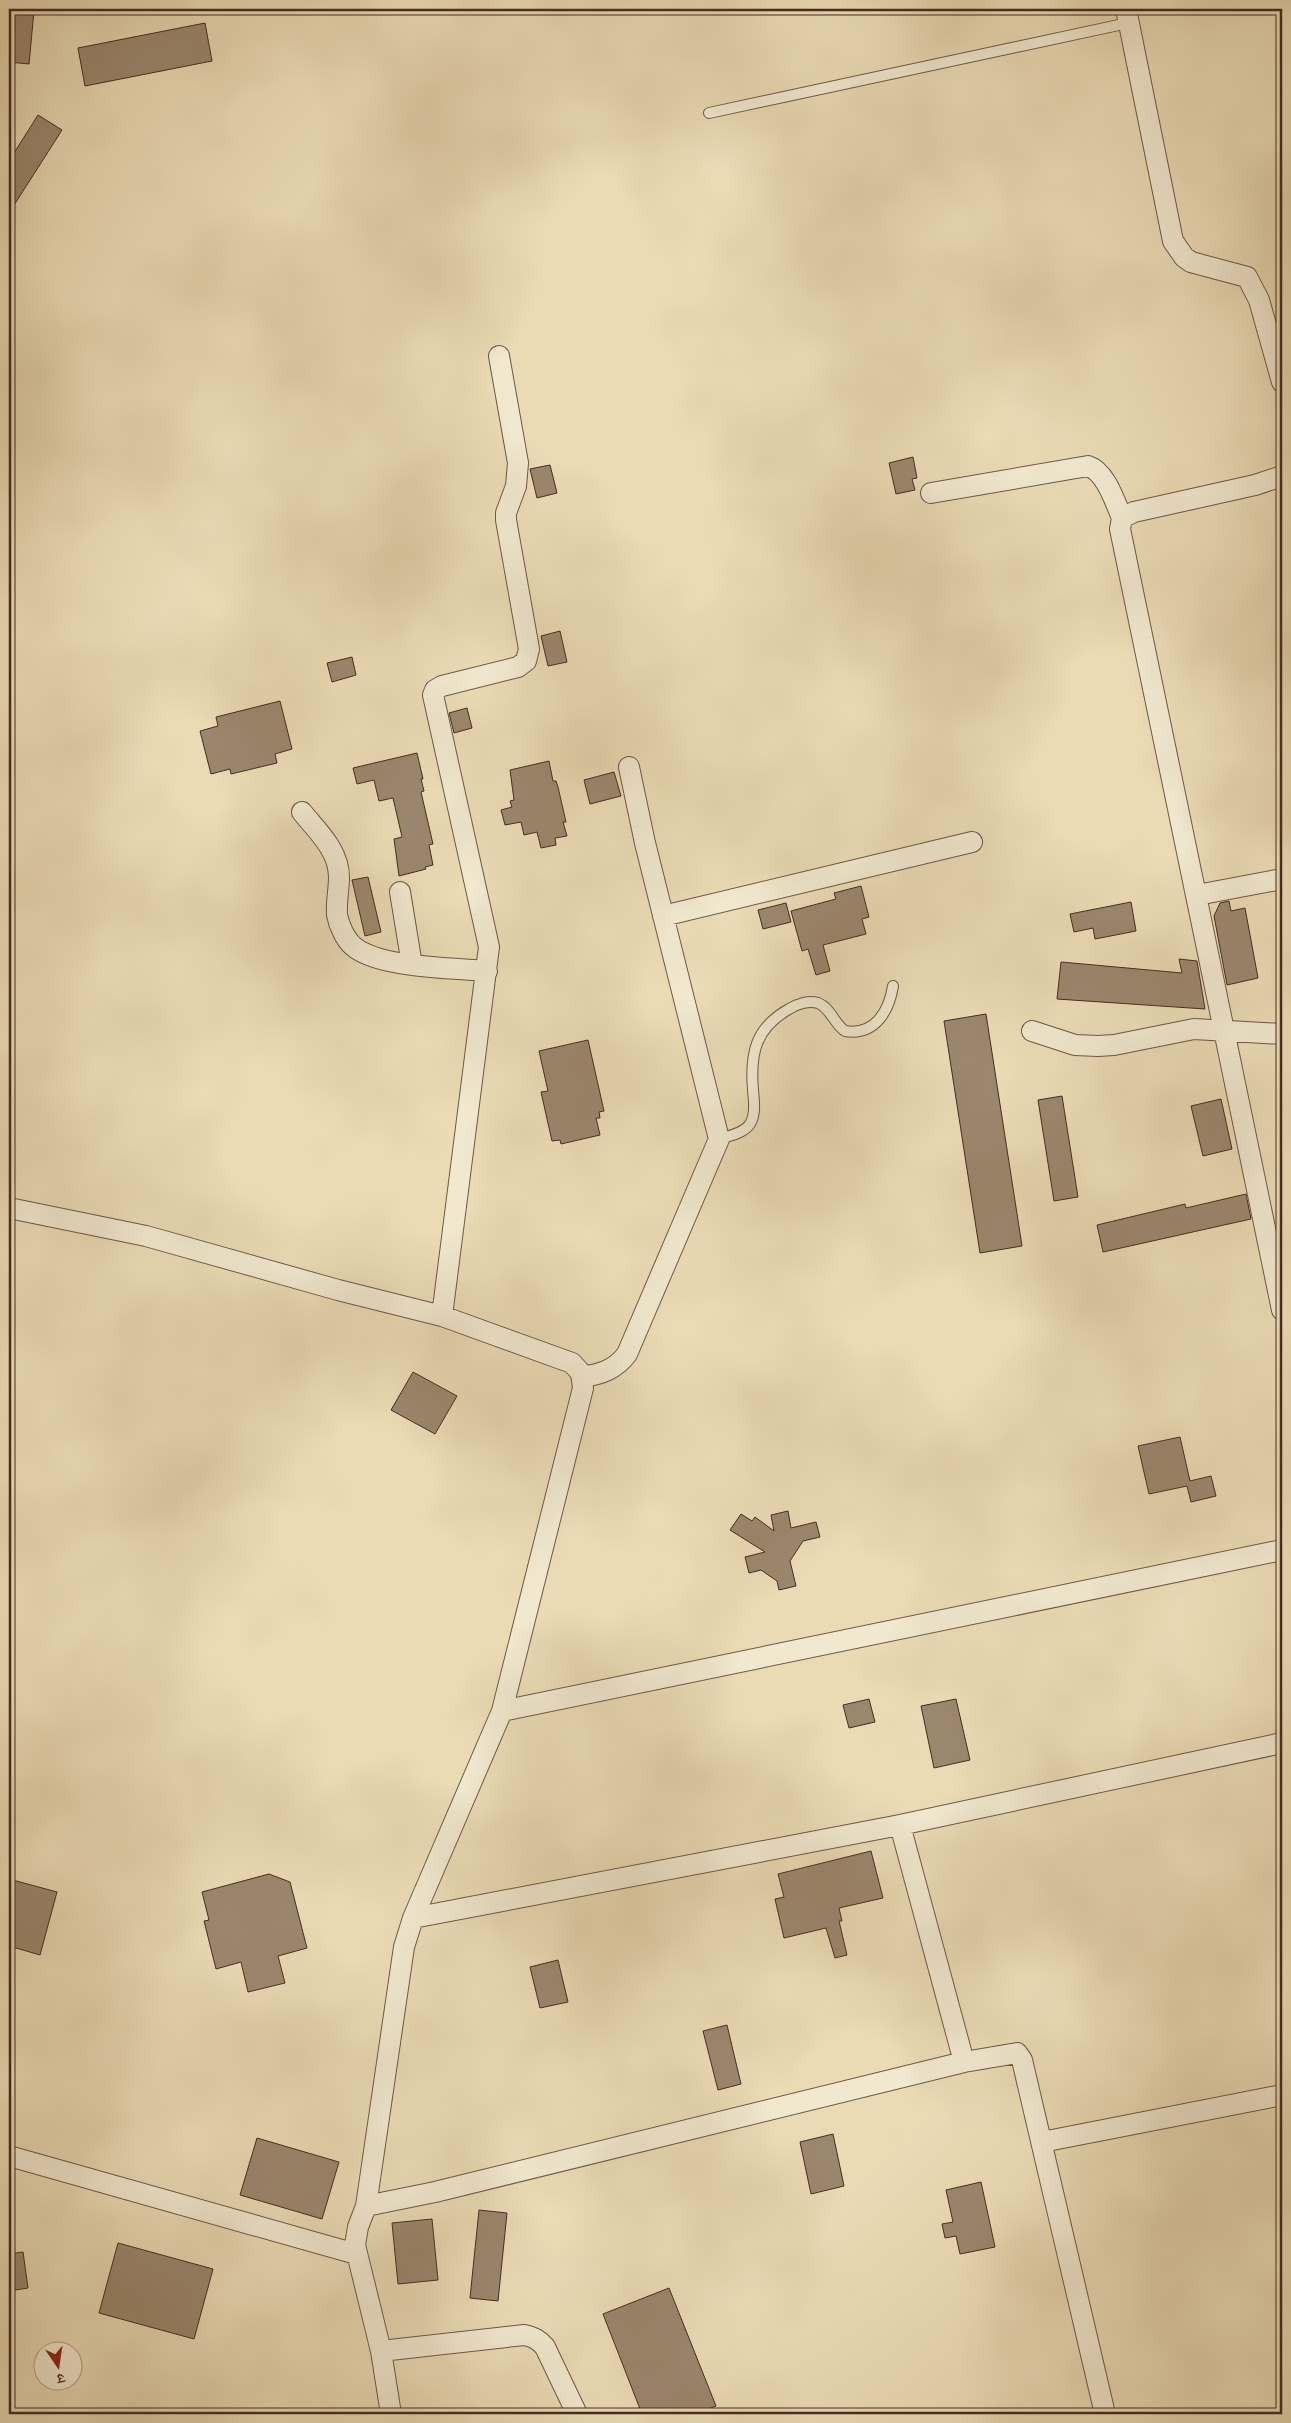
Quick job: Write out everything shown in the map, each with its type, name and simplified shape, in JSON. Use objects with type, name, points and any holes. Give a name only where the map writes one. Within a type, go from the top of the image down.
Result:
[{"type":"street","points":[[1127,16],[1173,240],[1184,257],[1191,262],[1247,277],[1259,300],[1282,382]]},
{"type":"street","points":[[442,1316],[489,946],[487,930],[433,695],[435,690],[442,686],[518,667],[528,656],[506,520],[506,513],[517,480],[518,463],[499,356]]},
{"type":"street","points":[[931,493],[1088,466],[1093,468],[1104,480],[1122,518],[1120,529],[1282,1310]]},
{"type":"street","points":[[1122,518],[1134,512],[1255,485],[1282,476]]},
{"type":"street","points":[[582,1377],[599,1375],[612,1370],[627,1354],[719,1139],[663,916],[629,767]]},
{"type":"street","points":[[302,812],[331,848],[337,863],[339,878],[337,915],[344,934],[352,945],[373,956],[412,965],[487,971]]},
{"type":"street","points":[[663,916],[972,842]]},
{"type":"street","points":[[1197,895],[1282,879]]},
{"type":"street","points":[[400,892],[412,965]]},
{"type":"street","points":[[1032,1031],[1075,1045],[1098,1046],[1114,1045],[1180,1031],[1223,1029],[1282,1034]]},
{"type":"street","points":[[9,1208],[146,1236],[338,1290],[442,1316],[572,1363],[578,1368],[582,1377],[583,1388],[502,1711],[413,1918],[404,1947],[366,2206],[358,2227],[356,2254],[382,2351],[391,2414]]},
{"type":"street","points":[[502,1711],[1282,1550]]},
{"type":"street","points":[[413,1918],[900,1825],[1282,1743]]},
{"type":"street","points":[[900,1825],[964,2062]]},
{"type":"street","points":[[366,2206],[436,2192],[964,2062],[1013,2052],[1020,2056],[1042,2142],[1105,2414]]},
{"type":"street","points":[[1042,2142],[1282,2095]]},
{"type":"street","points":[[9,2156],[356,2254]]},
{"type":"street","points":[[382,2351],[524,2335],[531,2336],[538,2339],[545,2347],[577,2414]]},
{"type":"lane","points":[[709,113],[1127,16]]},
{"type":"lane","points":[[719,1139],[743,1131],[752,1121],[755,1104],[753,1052],[760,1035],[771,1022],[793,1007],[807,1002],[818,1003],[827,1009],[844,1031],[861,1031],[877,1021],[885,1013],[893,986]]},
{"type":"building","points":[[9,9],[34,11],[29,64],[9,62]]},
{"type":"building","points":[[205,23],[212,61],[85,86],[78,48]]},
{"type":"building","points":[[38,115],[62,130],[9,213],[9,161]]},
{"type":"building","points":[[913,457],[917,478],[912,479],[915,490],[896,494],[889,463]]},
{"type":"building","points":[[550,465],[557,493],[537,498],[530,469]]},
{"type":"building","points":[[560,631],[567,662],[548,666],[541,636]]},
{"type":"building","points":[[352,657],[356,675],[332,682],[327,663]]},
{"type":"building","points":[[280,701],[292,749],[275,754],[277,763],[231,774],[230,769],[211,774],[200,731],[218,726],[216,717]]},
{"type":"building","points":[[467,708],[472,728],[454,733],[449,713]]},
{"type":"building","points":[[417,753],[423,779],[421,779],[424,791],[421,792],[433,844],[429,845],[433,865],[425,867],[426,869],[399,876],[394,839],[402,837],[393,798],[379,801],[374,780],[357,784],[353,768]]},
{"type":"building","points":[[549,761],[553,781],[556,781],[558,787],[566,822],[563,822],[567,836],[555,838],[556,845],[541,848],[537,832],[524,835],[521,822],[505,825],[501,810],[512,807],[510,801],[514,800],[510,770]]},
{"type":"building","points":[[614,772],[621,796],[590,804],[584,780]]},
{"type":"building","points":[[368,877],[381,932],[365,936],[352,880]]},
{"type":"building","points":[[861,886],[869,917],[862,919],[866,934],[823,945],[830,971],[816,975],[808,949],[802,951],[791,911],[836,899],[834,893]]},
{"type":"building","points":[[1229,901],[1231,911],[1245,908],[1258,978],[1227,985],[1214,916],[1220,903]]},
{"type":"building","points":[[1131,902],[1136,931],[1095,939],[1093,928],[1074,932],[1070,914]]},
{"type":"building","points":[[786,903],[791,922],[763,929],[758,910]]},
{"type":"building","points":[[1179,959],[1197,961],[1205,1009],[1057,999],[1061,962],[1182,973]]},
{"type":"building","points":[[986,1014],[1022,1246],[980,1253],[944,1021]]},
{"type":"building","points":[[588,1040],[604,1111],[599,1112],[600,1118],[596,1118],[600,1135],[561,1144],[560,1140],[552,1141],[541,1092],[548,1091],[539,1051]]},
{"type":"building","points":[[1062,1096],[1078,1197],[1054,1201],[1038,1100]]},
{"type":"building","points":[[1221,1099],[1232,1149],[1203,1156],[1191,1106]]},
{"type":"building","points":[[1246,1194],[1251,1219],[1103,1252],[1097,1225],[1185,1204],[1186,1208]]},
{"type":"building","points":[[413,1372],[457,1396],[435,1434],[391,1410]]},
{"type":"building","points":[[1180,1437],[1190,1481],[1211,1476],[1216,1496],[1191,1502],[1187,1486],[1149,1494],[1138,1446]]},
{"type":"building","points":[[788,1511],[791,1528],[816,1522],[820,1537],[803,1541],[790,1561],[796,1586],[779,1590],[777,1581],[761,1570],[749,1573],[745,1557],[765,1552],[730,1530],[741,1514],[752,1521],[755,1517],[774,1531],[771,1515]]},
{"type":"building","points":[[869,1699],[875,1722],[849,1728],[843,1705]]},
{"type":"building","points":[[956,1699],[970,1760],[934,1768],[921,1706]]},
{"type":"building","points":[[871,1851],[883,1898],[839,1908],[842,1921],[839,1921],[847,1955],[835,1958],[826,1928],[784,1938],[775,1899],[784,1897],[778,1874]]},
{"type":"building","points":[[269,1874],[290,1882],[307,1948],[278,1956],[285,1983],[248,1992],[241,1962],[216,1969],[204,1921],[209,1920],[202,1892]]},
{"type":"building","points":[[9,1879],[57,1892],[40,1955],[9,1946]]},
{"type":"building","points":[[558,1960],[568,2002],[540,2008],[530,1967]]},
{"type":"building","points":[[727,2025],[741,2084],[718,2090],[703,2031]]},
{"type":"building","points":[[833,2134],[844,2186],[811,2194],[800,2142]]},
{"type":"building","points":[[257,2138],[339,2162],[322,2219],[240,2195]]},
{"type":"building","points":[[981,2182],[995,2247],[960,2254],[956,2236],[945,2238],[942,2224],[953,2222],[946,2190]]},
{"type":"building","points":[[479,2210],[507,2213],[498,2301],[470,2298]]},
{"type":"building","points":[[432,2219],[438,2280],[398,2284],[392,2223]]},
{"type":"building","points":[[118,2243],[213,2269],[194,2339],[99,2313]]},
{"type":"building","points":[[23,2252],[28,2288],[9,2291],[9,2254]]},
{"type":"building","points":[[669,2288],[716,2406],[696,2414],[642,2414],[603,2314]]}]
